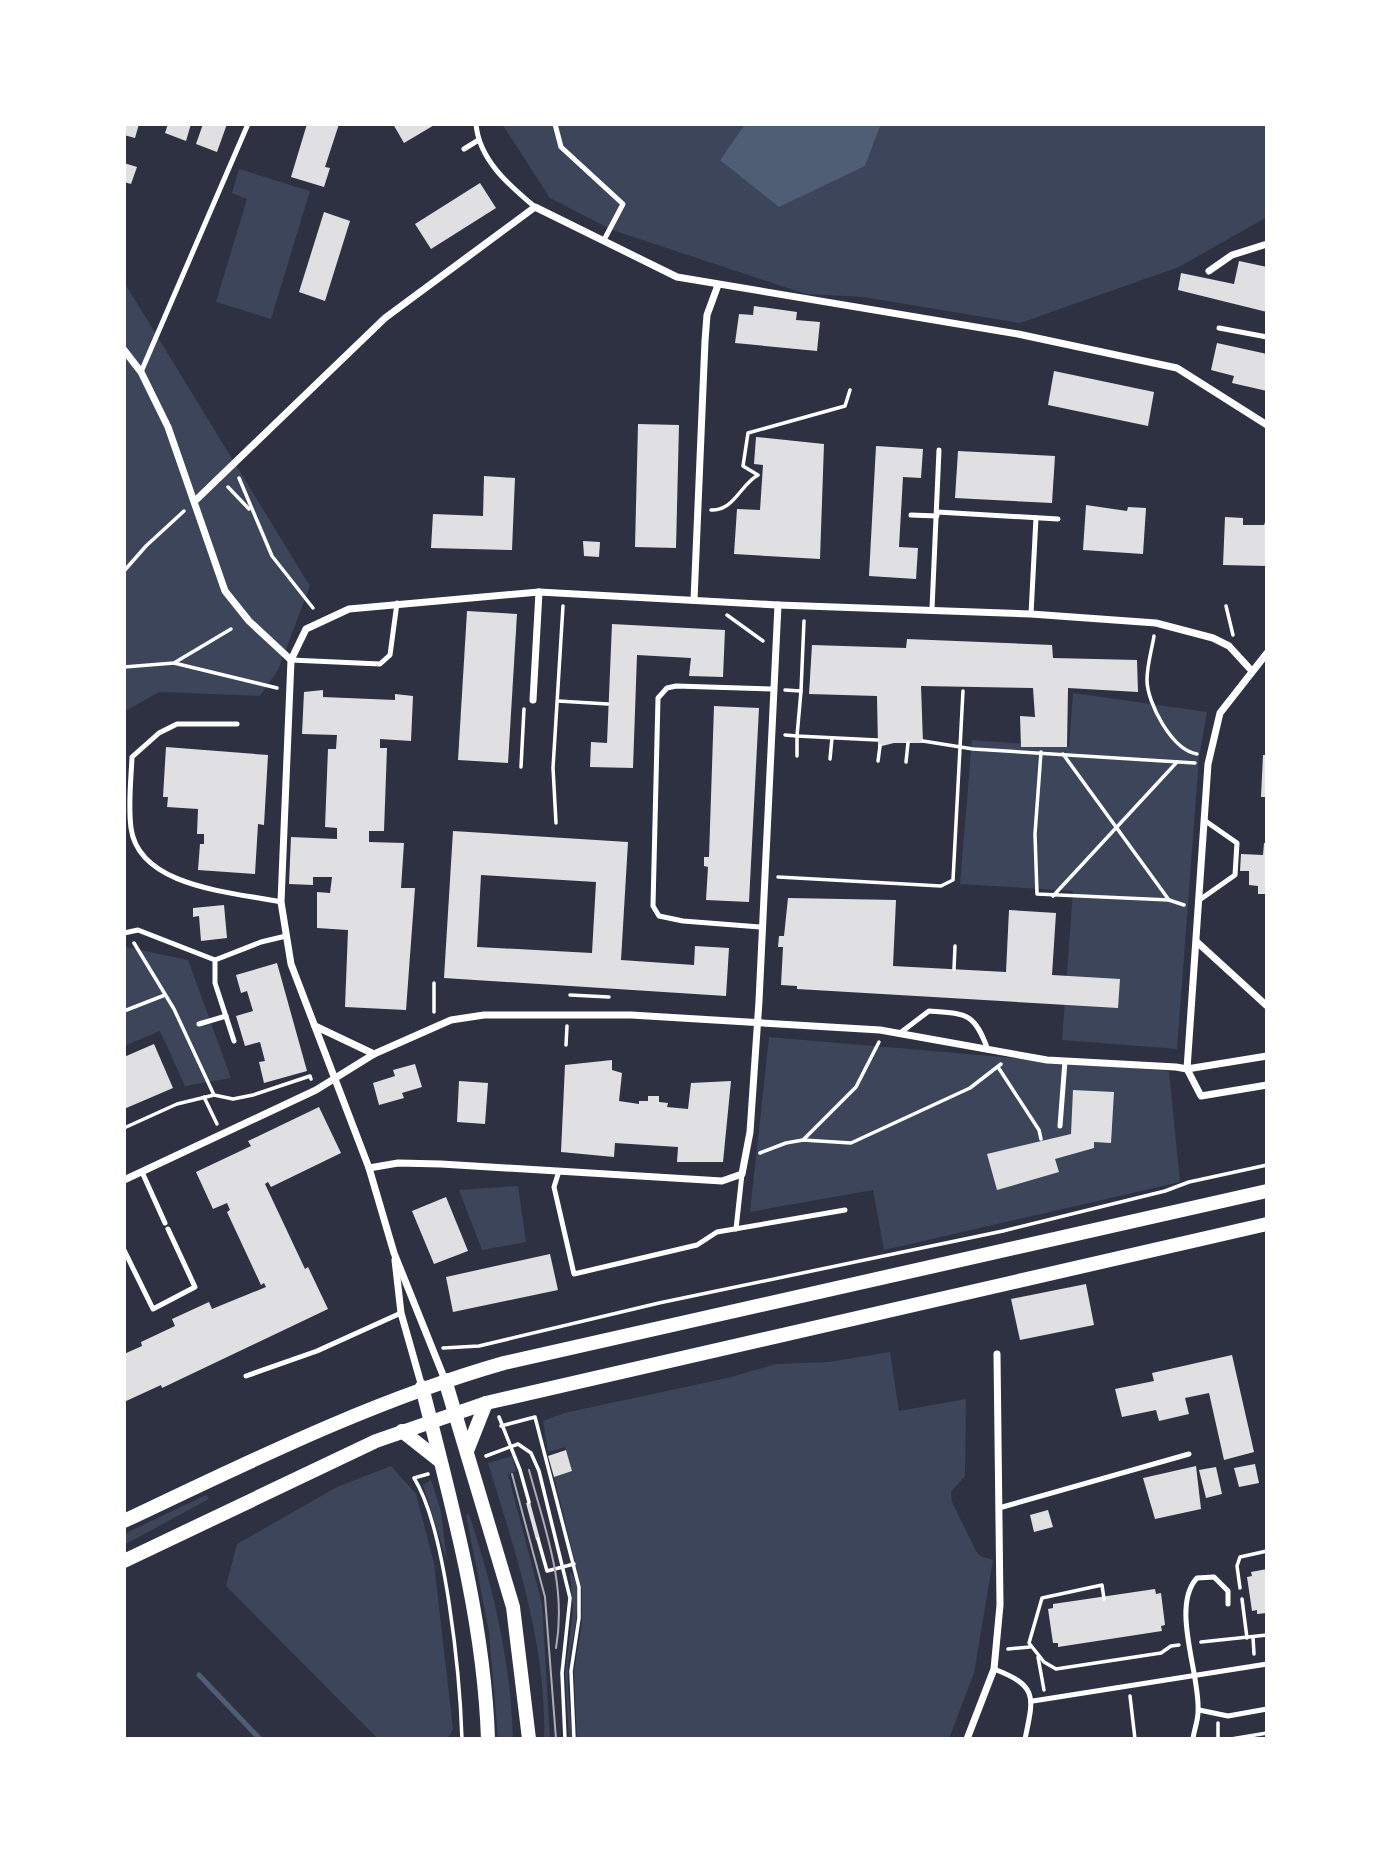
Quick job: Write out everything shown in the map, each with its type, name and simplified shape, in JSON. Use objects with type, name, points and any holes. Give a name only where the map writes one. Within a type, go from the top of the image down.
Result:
[{"type":"main road","points":[[124,1521],[307,1434],[445,1380],[504,1363],[1267,1191]]},
{"type":"main road","points":[[124,1561],[299,1476],[401,1431],[486,1403],[1267,1224]]},
{"type":"main road","points":[[445,1380],[513,1607],[529,1739]]},
{"type":"main road","points":[[422,1387],[468,1578],[487,1705],[488,1739]]},
{"type":"main road","points":[[467,1451],[486,1403]]},
{"type":"main road","points":[[401,1431],[440,1461]]},
{"type":"street","points":[[196,500],[385,318],[535,207],[677,277],[1018,334],[1177,368],[1267,425]]},
{"type":"street","points":[[1209,271],[1232,255],[1267,244]]},
{"type":"street","points":[[694,600],[705,341],[708,315],[718,285]]},
{"type":"street","points":[[124,350],[141,372],[169,427],[225,591],[249,621],[291,660]]},
{"type":"street","points":[[533,700],[539,592]]},
{"type":"street","points":[[445,1380],[394,1252],[369,1168],[291,964],[281,902],[291,660],[306,629],[349,609],[539,592],[778,605],[932,609],[1156,623],[1229,646],[1251,670]]},
{"type":"street","points":[[369,1168],[398,1163],[722,1181],[742,1174],[746,1157],[755,1021],[759,1001],[760,927],[765,877],[778,605]]},
{"type":"street","points":[[1267,653],[1251,670],[1220,713],[1210,755],[1187,1069],[1201,1096],[1267,1085]]},
{"type":"street","points":[[1197,942],[1267,1006]]},
{"type":"street","points":[[124,1180],[334,1080],[374,1054],[451,1020],[484,1015],[618,1015],[755,1021],[900,1033],[1065,1061],[1187,1069],[1267,1056]]},
{"type":"street","points":[[315,1026],[374,1054]]},
{"type":"street","points":[[394,1252],[401,1313],[422,1387]]},
{"type":"street","points":[[967,1739],[994,1669],[1000,1605],[997,1354]]},
{"type":"lane","points":[[141,372],[248,124]]},
{"type":"lane","points":[[476,124],[477,141],[505,183],[535,207]]},
{"type":"lane","points":[[555,124],[561,147],[624,204],[604,240]]},
{"type":"lane","points":[[464,149],[477,141]]},
{"type":"lane","points":[[1219,328],[1267,337]]},
{"type":"lane","points":[[932,609],[939,450]]},
{"type":"lane","points":[[911,514],[1058,519]]},
{"type":"lane","points":[[1031,614],[1035,518]]},
{"type":"lane","points":[[291,660],[380,664],[390,655],[397,603]]},
{"type":"lane","points":[[760,927],[683,921],[659,916],[653,906],[658,698],[667,688],[676,686],[774,689]]},
{"type":"lane","points":[[237,724],[177,723],[159,733],[132,757],[131,830],[144,860],[172,879],[281,902]]},
{"type":"lane","points":[[1198,901],[1235,875],[1237,843],[1204,820]]},
{"type":"lane","points":[[127,933],[138,930],[215,960],[261,942],[286,936]]},
{"type":"lane","points":[[215,960],[215,983],[234,1041]]},
{"type":"lane","points":[[900,1033],[929,1011],[966,1014],[979,1025],[988,1050]]},
{"type":"lane","points":[[199,1024],[226,1016]]},
{"type":"lane","points":[[1060,1126],[1065,1061]]},
{"type":"lane","points":[[559,1171],[554,1187],[574,1274],[697,1245],[718,1232],[845,1210]]},
{"type":"lane","points":[[124,1250],[153,1308],[195,1287],[142,1172]]},
{"type":"lane","points":[[736,1229],[742,1174]]},
{"type":"lane","points":[[246,1376],[317,1351],[401,1313]]},
{"type":"lane","points":[[999,1508],[1189,1454]]},
{"type":"lane","points":[[1193,1739],[1199,1710],[1192,1675],[1186,1594],[1197,1578],[1205,1575],[1223,1582],[1228,1591],[1228,1604]]},
{"type":"lane","points":[[1033,1701],[1267,1664]]},
{"type":"lane","points":[[994,1669],[1026,1684],[1033,1701],[1024,1739]]},
{"type":"lane","points":[[1199,1710],[1227,1716],[1267,1709]]},
{"type":"path","points":[[708,510],[717,510],[736,499],[747,481],[758,475],[743,466],[748,433],[845,406],[850,390]]},
{"type":"path","points":[[240,458],[238,483],[272,556],[313,608]]},
{"type":"path","points":[[219,478],[252,512]]},
{"type":"path","points":[[124,571],[146,546],[196,500]]},
{"type":"path","points":[[556,823],[554,768],[563,604]]},
{"type":"path","points":[[1226,606],[1234,637]]},
{"type":"path","points":[[726,613],[764,642]]},
{"type":"path","points":[[797,756],[804,621]]},
{"type":"path","points":[[1156,623],[1147,680],[1151,701],[1178,744],[1192,753],[1210,755]]},
{"type":"path","points":[[174,663],[231,629]]},
{"type":"path","points":[[124,667],[174,663],[281,689]]},
{"type":"path","points":[[774,689],[801,691]]},
{"type":"path","points":[[765,877],[941,886],[953,880],[963,691]]},
{"type":"path","points":[[558,701],[608,704]]},
{"type":"path","points":[[521,767],[524,703]]},
{"type":"path","points":[[797,736],[877,740]]},
{"type":"path","points":[[831,759],[832,738]]},
{"type":"path","points":[[923,741],[1195,763]]},
{"type":"path","points":[[906,762],[908,743]]},
{"type":"path","points":[[878,761],[880,746]]},
{"type":"path","points":[[1041,752],[1035,834],[1037,894],[1169,900],[1184,905]]},
{"type":"path","points":[[1063,754],[1169,900]]},
{"type":"path","points":[[1053,896],[1177,762]]},
{"type":"path","points":[[127,933],[165,995],[214,1095]]},
{"type":"path","points":[[954,969],[955,946]]},
{"type":"path","points":[[434,983],[434,1012]]},
{"type":"path","points":[[124,1011],[165,995]]},
{"type":"path","points":[[570,995],[609,997]]},
{"type":"path","points":[[566,1045],[567,1026]]},
{"type":"path","points":[[803,1140],[856,1087],[879,1042]]},
{"type":"path","points":[[746,1157],[803,1140],[851,1143],[971,1088],[999,1065],[1039,1130],[1041,1139]]},
{"type":"path","points":[[124,1128],[177,1104],[204,1097],[214,1095],[233,1099],[310,1076],[312,1080]]},
{"type":"path","points":[[204,1097],[218,1126]]},
{"type":"path","points":[[443,1348],[479,1346],[659,1303],[1003,1231],[1165,1191],[1188,1182],[1267,1166]]},
{"type":"path","points":[[479,1346],[481,1356]]},
{"type":"path","points":[[498,1415],[529,1502]]},
{"type":"path","points":[[501,1426],[535,1417],[574,1564],[579,1608],[571,1671],[574,1739]]},
{"type":"path","points":[[486,1456],[518,1444],[536,1461],[565,1567],[571,1607],[562,1673],[565,1739]]},
{"type":"path","points":[[429,1474],[414,1478],[429,1515],[441,1566],[461,1691],[462,1739]]},
{"type":"path","points":[[538,1539],[547,1572],[574,1564]]},
{"type":"path","points":[[1245,1656],[1256,1654],[1250,1638],[1237,1562],[1240,1557],[1267,1551]]},
{"type":"path","points":[[1104,1598],[1102,1585],[1045,1595],[1037,1604],[1030,1647],[1038,1657],[1056,1669],[1161,1653],[1171,1646],[1267,1635]]},
{"type":"path","points":[[1004,1649],[1030,1647]]},
{"type":"path","points":[[1038,1657],[1045,1699]]},
{"type":"path","points":[[1135,1739],[1129,1696],[1142,1694]]},
{"type":"path","points":[[1231,1739],[1264,1735]]},
{"type":"shaded area","points":[[502,124],[745,124],[720,160],[865,166],[881,124],[1267,124],[1267,217],[1179,267],[1020,323],[863,297],[806,294],[612,230],[550,198]]},
{"type":"shaded area","points":[[745,124],[881,124],[865,166],[779,207],[720,160]]},
{"type":"shaded area","points":[[239,169],[310,191],[271,319],[216,302],[247,199],[232,193]]},
{"type":"shaded area","points":[[124,282],[310,586],[278,670],[260,696],[159,692],[124,712]]},
{"type":"shaded area","points":[[1073,693],[1207,712],[1199,758],[1177,1049],[1062,1040],[1073,891],[960,884],[972,740],[1069,747]]},
{"type":"shaded area","points":[[126,947],[188,960],[231,1078],[185,1086],[160,1031],[124,1046]]},
{"type":"shaded area","points":[[769,1037],[1169,1071],[1180,1182],[884,1250],[873,1190],[750,1212]]},
{"type":"shaded area","points":[[518,1186],[526,1242],[482,1250],[459,1190]]},
{"type":"shaded area","points":[[890,1352],[899,1411],[966,1399],[965,1476],[951,1492],[952,1502],[976,1551],[980,1556],[993,1560],[974,1673],[949,1739],[577,1739],[574,1671],[582,1623],[582,1590],[554,1477],[572,1471],[565,1447],[548,1452],[543,1421],[564,1413],[727,1378],[776,1364],[829,1362]]},
{"type":"shaded area","points":[[512,1456],[516,1471],[508,1474],[542,1604],[550,1739],[544,1739],[544,1704],[535,1634],[509,1530],[488,1463]]},
{"type":"shaded area","points":[[391,1466],[416,1494],[434,1563],[453,1729],[448,1739],[378,1739],[226,1586],[237,1544],[337,1487]]},
{"type":"shaded area","points":[[431,1480],[441,1511],[447,1561],[423,1485]]},
{"type":"shaded area","points":[[206,1495],[209,1499],[124,1545],[124,1534]]},
{"type":"shaded area","points":[[469,1514],[486,1569],[505,1653],[513,1739],[498,1739],[489,1632],[466,1515]]},
{"type":"shaded area","points":[[570,1572],[578,1590],[568,1667],[572,1739],[569,1739],[565,1674],[573,1611]]},
{"type":"building","points":[[124,124],[139,124],[135,138],[124,135]]},
{"type":"building","points":[[168,124],[191,124],[186,141],[165,133]]},
{"type":"building","points":[[203,124],[227,124],[217,152],[196,144]]},
{"type":"building","points":[[307,124],[339,124],[325,167],[330,168],[324,187],[291,177]]},
{"type":"building","points":[[393,124],[436,124],[404,143]]},
{"type":"building","points":[[124,163],[137,167],[131,184],[124,182]]},
{"type":"building","points":[[480,183],[496,208],[431,249],[415,224]]},
{"type":"building","points":[[324,212],[350,221],[325,301],[299,292]]},
{"type":"building","points":[[1239,261],[1267,267],[1267,312],[1178,290],[1181,273],[1234,284]]},
{"type":"building","points":[[754,306],[797,312],[796,320],[820,322],[817,351],[735,343],[739,314],[753,315]]},
{"type":"building","points":[[1217,343],[1267,354],[1267,391],[1232,383],[1234,376],[1211,370]]},
{"type":"building","points":[[1054,371],[1154,392],[1148,426],[1048,405]]},
{"type":"building","points":[[638,424],[679,425],[676,548],[635,547]]},
{"type":"building","points":[[756,437],[824,444],[820,559],[734,554],[737,509],[760,510],[763,465],[754,464]]},
{"type":"building","points":[[876,446],[923,449],[921,478],[903,477],[899,547],[918,548],[916,579],[869,576]]},
{"type":"building","points":[[958,451],[1055,456],[1052,503],[955,498]]},
{"type":"building","points":[[484,476],[515,478],[512,550],[431,548],[433,514],[483,516]]},
{"type":"building","points":[[1086,505],[1127,511],[1128,507],[1146,508],[1143,554],[1083,550]]},
{"type":"building","points":[[1225,517],[1243,518],[1243,525],[1264,525],[1267,517],[1267,566],[1223,565]]},
{"type":"building","points":[[583,541],[600,542],[599,557],[584,556]]},
{"type":"building","points":[[467,611],[517,614],[508,763],[458,760]]},
{"type":"building","points":[[612,624],[725,630],[723,677],[689,676],[691,658],[637,655],[633,768],[590,767],[591,742],[607,743]]},
{"type":"building","points":[[907,639],[1052,645],[1053,658],[1137,660],[1138,692],[1068,688],[1067,747],[1021,747],[1020,716],[1035,717],[1033,688],[921,686],[923,743],[894,743],[878,747],[877,696],[809,694],[812,645],[906,648]]},
{"type":"building","points":[[323,690],[323,697],[395,700],[395,694],[413,696],[411,741],[380,739],[380,748],[387,748],[384,831],[369,831],[369,842],[404,843],[401,888],[415,888],[406,1010],[345,1007],[348,930],[317,928],[317,892],[330,893],[332,877],[313,877],[313,885],[289,884],[291,837],[337,839],[337,828],[325,827],[328,749],[336,749],[337,735],[302,734],[304,692]]},
{"type":"building","points":[[714,706],[759,708],[749,902],[706,900],[708,867],[704,866],[704,857],[709,857]]},
{"type":"building","points":[[166,747],[268,755],[264,825],[258,824],[255,874],[198,870],[200,844],[204,844],[204,834],[197,834],[198,809],[167,807],[168,797],[163,797]]},
{"type":"building","points":[[1263,755],[1267,755],[1267,797],[1261,797]]},
{"type":"building","points":[[453,831],[628,842],[621,960],[694,965],[695,946],[729,948],[726,996],[444,978]],"holes":[[[481,875],[596,882],[592,953],[477,947]]]},
{"type":"building","points":[[1264,843],[1267,843],[1267,894],[1258,894],[1258,886],[1249,885],[1249,871],[1240,871],[1241,854],[1263,855]]},
{"type":"building","points":[[788,898],[896,900],[893,966],[1006,972],[1009,910],[1056,913],[1052,975],[1120,979],[1118,1008],[797,989],[797,986],[781,985],[783,947],[778,947],[779,936],[784,936]]},
{"type":"building","points":[[224,905],[227,938],[201,941],[199,916],[193,917],[193,908]]},
{"type":"building","points":[[277,963],[307,1071],[264,1083],[259,1062],[265,1061],[260,1042],[245,1046],[236,1016],[253,1011],[247,991],[241,993],[236,975]]},
{"type":"building","points":[[154,1044],[173,1088],[124,1109],[124,1057]]},
{"type":"building","points":[[612,1060],[612,1070],[622,1073],[619,1101],[639,1104],[639,1101],[648,1101],[648,1096],[659,1096],[659,1102],[668,1103],[667,1107],[688,1109],[691,1083],[731,1081],[723,1162],[677,1162],[678,1147],[615,1143],[614,1157],[561,1152],[565,1065]]},
{"type":"building","points":[[415,1064],[422,1087],[402,1093],[404,1098],[379,1105],[373,1083],[395,1076],[393,1070]]},
{"type":"building","points":[[459,1081],[488,1083],[485,1124],[457,1122]]},
{"type":"building","points":[[1073,1090],[1114,1092],[1111,1143],[1094,1142],[1094,1148],[1055,1159],[1059,1172],[997,1190],[987,1154],[1071,1134]]},
{"type":"building","points":[[319,1107],[341,1153],[271,1187],[268,1182],[265,1184],[305,1269],[308,1267],[328,1309],[162,1388],[161,1385],[124,1402],[124,1354],[142,1346],[141,1342],[175,1326],[172,1319],[209,1302],[212,1309],[266,1287],[264,1283],[261,1285],[227,1212],[230,1210],[227,1203],[213,1209],[196,1172],[251,1146],[248,1141]]},
{"type":"building","points":[[446,1197],[468,1251],[434,1264],[412,1211]]},
{"type":"building","points":[[550,1254],[558,1290],[453,1312],[446,1277]]},
{"type":"building","points":[[1086,1284],[1094,1325],[1020,1340],[1011,1299]]},
{"type":"building","points":[[1232,1355],[1254,1452],[1224,1460],[1209,1393],[1185,1398],[1189,1414],[1159,1421],[1156,1410],[1122,1417],[1115,1389],[1154,1381],[1152,1373]]},
{"type":"building","points":[[566,1450],[572,1471],[554,1477],[548,1456]]},
{"type":"building","points":[[1255,1464],[1259,1483],[1239,1487],[1234,1468]]},
{"type":"building","points":[[1196,1466],[1201,1509],[1155,1519],[1143,1478]]},
{"type":"building","points":[[1216,1467],[1222,1494],[1206,1498],[1199,1470]]},
{"type":"building","points":[[530,1502],[540,1539],[536,1540],[526,1503]]},
{"type":"building","points":[[1048,1510],[1053,1527],[1034,1532],[1030,1515]]},
{"type":"building","points":[[1267,1569],[1267,1613],[1257,1614],[1257,1610],[1252,1611],[1247,1577],[1252,1576],[1251,1572]]},
{"type":"building","points":[[1155,1589],[1156,1594],[1161,1593],[1165,1625],[1161,1626],[1162,1631],[1058,1647],[1058,1643],[1053,1643],[1048,1609],[1053,1608],[1053,1604]]},
{"type":"waterway","points":[[199,1675],[260,1739]]},
{"type":"tram line","points":[[529,1470],[557,1580],[559,1625],[556,1648]]},
{"type":"tram line","points":[[512,1474],[545,1597],[556,1739]]}]
